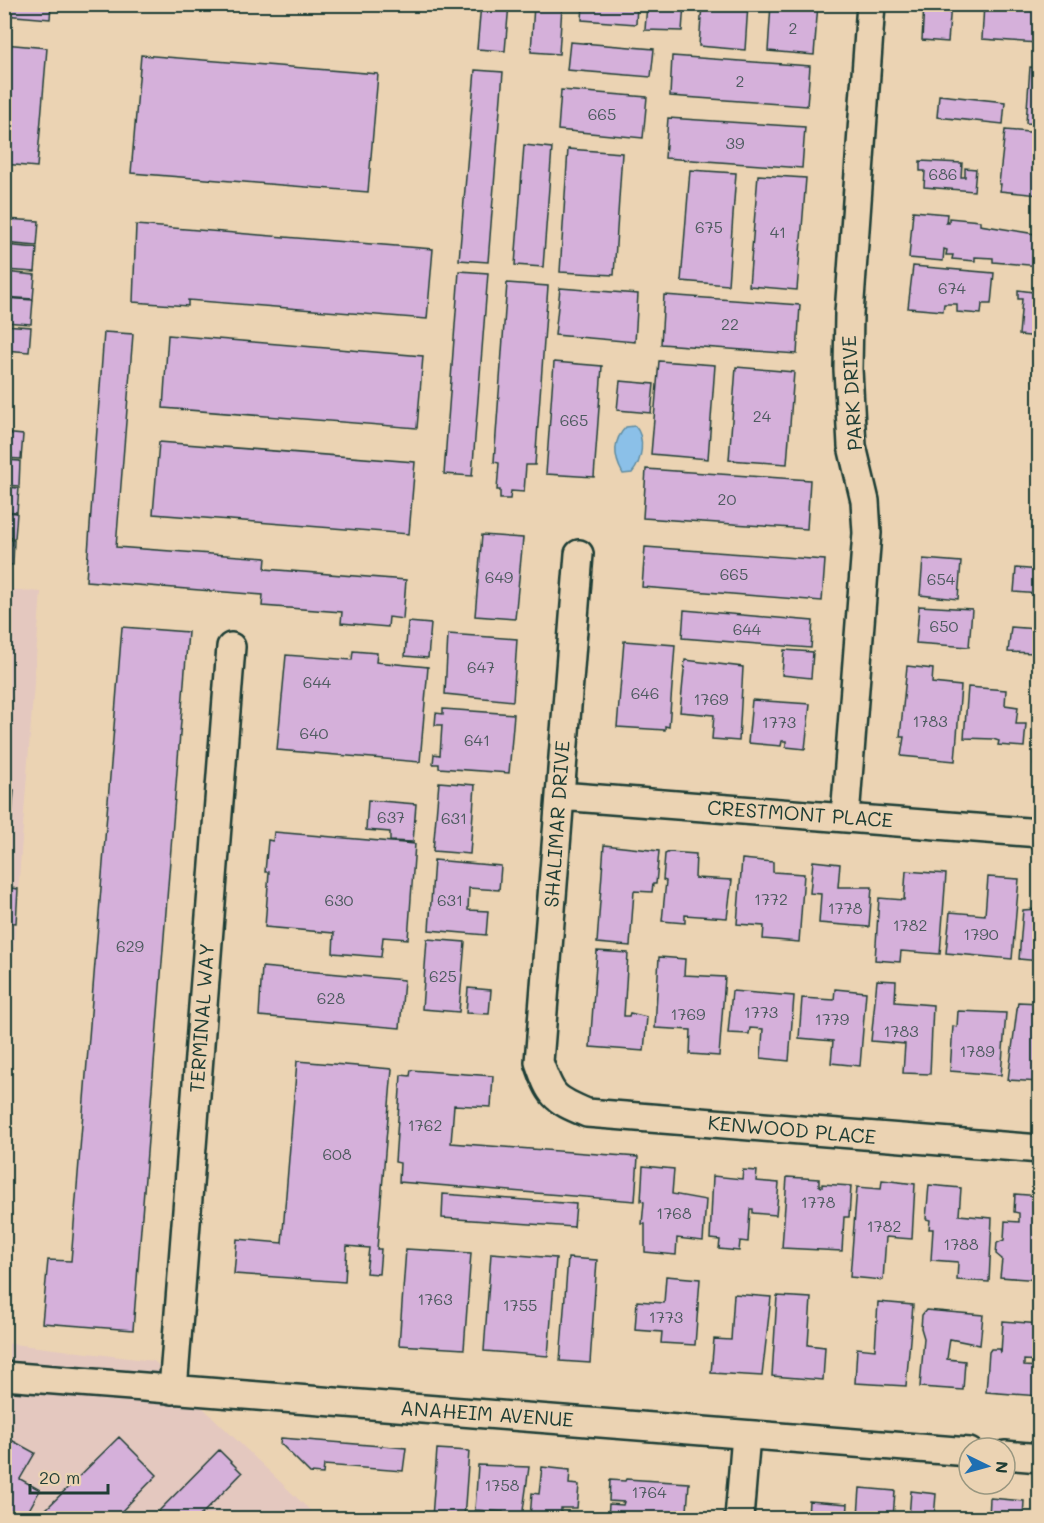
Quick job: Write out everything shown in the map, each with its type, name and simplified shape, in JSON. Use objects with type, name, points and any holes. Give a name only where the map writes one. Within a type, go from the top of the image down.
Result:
[{"type":"street","name":"PARK DRIVE","points":[[845,817],[867,533],[865,501],[852,446],[848,369],[849,314],[871,4]]},
{"type":"street","name":"SHALIMAR DRIVE","points":[[550,1093],[539,1062],[579,554]]},
{"type":"street","name":"TERMINAL WAY","points":[[173,1390],[231,647]]},
{"type":"street","name":"CRESTMONT PLACE","points":[[560,796],[1040,833]]},
{"type":"street","name":"KENWOOD PLACE","points":[[550,1093],[566,1105],[587,1113],[1040,1149]]},
{"type":"street","name":"ANAHEIM AVENUE","points":[[4,1376],[957,1451]]},
{"type":"street","points":[[739,1518],[746,1435]]},
{"type":"street","points":[[1017,1456],[1040,1458]]},
{"type":"shaded area","points":[[5,589],[41,592],[12,970],[5,1100]]},
{"type":"shaded area","points":[[5,1343],[154,1361],[318,1518],[5,1518]]},
{"type":"water","points":[[635,426],[642,443],[640,456],[632,473],[623,474],[616,456],[618,438],[626,427]]},
{"type":"building","points":[[4,4],[51,4],[50,19],[4,15]]},
{"type":"building","points":[[481,4],[509,4],[505,51],[477,49]]},
{"type":"building","points":[[583,4],[637,4],[636,24],[582,20]]},
{"type":"building","points":[[647,4],[684,4],[682,31],[645,30]]},
{"type":"building","points":[[702,4],[748,4],[745,50],[699,46]]},
{"type":"building","points":[[771,4],[818,4],[814,55],[768,51]]},
{"type":"building","points":[[924,4],[951,4],[948,42],[922,40]]},
{"type":"building","points":[[984,4],[1040,4],[1038,43],[982,39]]},
{"type":"building","points":[[534,5],[562,6],[559,54],[531,52]]},
{"type":"building","points":[[570,42],[654,49],[651,77],[567,70]]},
{"type":"building","points":[[4,44],[47,48],[37,167],[4,164]]},
{"type":"building","points":[[141,55],[378,74],[368,192],[131,173]]},
{"type":"building","points":[[672,56],[810,66],[807,106],[670,96]]},
{"type":"building","points":[[1030,67],[1040,68],[1040,124],[1026,123]]},
{"type":"building","points":[[475,70],[503,72],[488,262],[459,260]]},
{"type":"building","points":[[561,90],[647,97],[643,138],[558,130]]},
{"type":"building","points":[[939,95],[1005,102],[1003,124],[937,117]]},
{"type":"building","points":[[668,118],[805,127],[802,168],[665,158]]},
{"type":"building","points":[[1005,130],[1040,133],[1040,195],[1000,191]]},
{"type":"building","points":[[524,145],[552,148],[543,267],[515,265]]},
{"type":"building","points":[[568,149],[622,153],[614,275],[560,272]]},
{"type":"building","points":[[920,161],[962,163],[961,177],[965,177],[965,168],[976,169],[974,191],[924,187],[925,171],[920,171]]},
{"type":"building","points":[[690,170],[736,173],[728,285],[681,281]]},
{"type":"building","points":[[758,175],[806,178],[797,290],[749,286]]},
{"type":"building","points":[[913,211],[947,214],[946,223],[949,223],[949,218],[980,221],[980,225],[1035,234],[1035,239],[1040,240],[1040,266],[993,262],[993,258],[975,257],[975,261],[952,259],[953,255],[946,255],[947,250],[944,249],[943,261],[909,258]]},
{"type":"building","points":[[4,219],[39,221],[37,246],[4,243]]},
{"type":"building","points":[[136,225],[433,249],[427,319],[188,300],[188,306],[133,302]]},
{"type":"building","points":[[4,245],[37,248],[35,272],[4,270]]},
{"type":"building","points":[[913,266],[994,273],[991,304],[982,304],[981,314],[957,312],[957,304],[944,304],[943,311],[908,308]]},
{"type":"building","points":[[459,271],[488,273],[472,476],[444,474]]},
{"type":"building","points":[[4,272],[35,275],[33,299],[4,297]]},
{"type":"building","points":[[507,283],[548,286],[535,465],[526,465],[524,492],[511,491],[510,499],[500,499],[500,490],[497,490],[499,463],[494,462]]},
{"type":"building","points":[[560,288],[638,294],[635,342],[555,335]]},
{"type":"building","points":[[1018,290],[1040,293],[1040,337],[1019,335],[1022,299],[1018,299]]},
{"type":"building","points":[[664,295],[800,305],[797,354],[661,344]]},
{"type":"building","points":[[4,298],[33,300],[31,324],[4,322]]},
{"type":"building","points":[[4,325],[31,327],[29,352],[4,350]]},
{"type":"building","points":[[104,332],[133,334],[116,547],[266,558],[265,569],[406,580],[403,619],[389,617],[388,627],[341,623],[342,612],[262,606],[263,595],[86,581]]},
{"type":"building","points":[[168,335],[423,356],[417,428],[163,408]]},
{"type":"building","points":[[659,361],[715,365],[708,459],[651,454]]},
{"type":"building","points":[[554,362],[602,366],[594,477],[546,474]]},
{"type":"building","points":[[736,367],[794,372],[787,464],[729,460]]},
{"type":"building","points":[[620,381],[654,384],[651,413],[617,410]]},
{"type":"building","points":[[4,433],[23,435],[21,459],[4,458]]},
{"type":"building","points":[[159,442],[415,462],[409,534],[153,514]]},
{"type":"building","points":[[4,460],[20,461],[19,486],[4,485]]},
{"type":"building","points":[[646,469],[810,480],[807,529],[643,518]]},
{"type":"building","points":[[4,487],[19,488],[17,512],[4,511]]},
{"type":"building","points":[[4,512],[17,513],[15,538],[4,537]]},
{"type":"building","points":[[482,535],[523,538],[515,619],[475,616]]},
{"type":"building","points":[[4,539],[14,540],[13,565],[4,564]]},
{"type":"building","points":[[645,547],[825,560],[822,601],[642,587]]},
{"type":"building","points":[[923,559],[961,562],[958,599],[920,595]]},
{"type":"building","points":[[1016,568],[1040,570],[1040,594],[1014,592]]},
{"type":"building","points":[[919,606],[972,609],[969,647],[916,643]]},
{"type":"building","points":[[684,610],[813,621],[811,648],[682,638]]},
{"type":"building","points":[[408,622],[431,624],[428,658],[405,656]]},
{"type":"building","points":[[122,627],[188,632],[133,1330],[42,1323],[48,1260],[71,1261]]},
{"type":"building","points":[[1011,627],[1037,629],[1035,653],[1008,652]]},
{"type":"building","points":[[448,634],[517,639],[513,701],[445,694]]},
{"type":"building","points":[[624,641],[675,645],[669,727],[665,726],[665,730],[617,727]]},
{"type":"building","points":[[784,650],[813,652],[811,678],[782,675]]},
{"type":"building","points":[[353,651],[377,653],[376,662],[428,667],[420,762],[277,750],[286,655],[352,660]]},
{"type":"building","points":[[685,660],[743,667],[739,741],[712,739],[714,715],[680,712]]},
{"type":"building","points":[[907,666],[933,669],[932,683],[961,686],[955,761],[901,756],[904,737],[900,737]]},
{"type":"building","points":[[968,687],[1006,690],[1005,705],[1018,707],[1016,724],[1026,724],[1024,747],[998,745],[999,741],[993,739],[964,738]]},
{"type":"building","points":[[752,700],[810,704],[805,749],[786,747],[786,741],[782,741],[781,746],[748,743]]},
{"type":"building","points":[[1040,701],[1040,766],[1034,765]]},
{"type":"building","points":[[443,709],[514,714],[509,773],[439,768],[439,764],[433,764],[434,754],[440,755],[442,725],[435,725],[436,713],[443,714]]},
{"type":"building","points":[[439,782],[475,785],[470,854],[433,851]]},
{"type":"building","points":[[4,790],[14,790],[11,828],[4,827]]},
{"type":"building","points":[[368,800],[416,804],[413,842],[390,841],[390,832],[366,830]]},
{"type":"building","points":[[274,832],[415,844],[408,939],[383,937],[381,957],[333,953],[334,933],[265,927],[269,872],[265,872],[268,840],[273,841]]},
{"type":"building","points":[[604,845],[659,851],[656,884],[653,884],[652,892],[634,891],[630,946],[597,943]]},
{"type":"building","points":[[669,852],[696,854],[695,878],[732,880],[727,918],[685,915],[685,923],[662,921],[666,881],[663,880],[665,854]]},
{"type":"building","points":[[742,859],[773,862],[773,872],[804,874],[799,942],[763,939],[764,926],[737,924]]},
{"type":"building","points":[[434,860],[501,866],[499,890],[469,888],[468,910],[488,911],[486,935],[429,930]]},
{"type":"building","points":[[813,861],[840,864],[838,887],[872,887],[869,927],[819,923],[821,894],[810,893]]},
{"type":"building","points":[[906,871],[946,874],[940,954],[901,951],[900,962],[875,960],[879,898],[904,900]]},
{"type":"building","points":[[988,877],[1019,879],[1012,959],[946,953],[950,912],[985,915]]},
{"type":"building","points":[[4,887],[18,889],[16,923],[4,922]]},
{"type":"building","points":[[1040,909],[1040,961],[1019,959],[1023,910]]},
{"type":"building","points":[[427,939],[465,942],[459,1012],[422,1009]]},
{"type":"building","points":[[597,951],[628,953],[624,1016],[629,1016],[630,1013],[647,1017],[644,1051],[590,1047]]},
{"type":"building","points":[[659,957],[685,959],[684,975],[725,977],[719,1056],[690,1054],[691,1030],[655,1028]]},
{"type":"building","points":[[262,967],[404,980],[400,1028],[259,1016]]},
{"type":"building","points":[[877,980],[896,981],[895,1002],[933,1005],[930,1074],[903,1073],[905,1044],[871,1041]]},
{"type":"building","points":[[468,988],[491,990],[489,1014],[466,1013]]},
{"type":"building","points":[[835,989],[866,992],[860,1066],[831,1063],[833,1041],[799,1038],[802,998],[834,1000]]},
{"type":"building","points":[[732,991],[794,996],[789,1061],[761,1058],[763,1029],[750,1028],[749,1034],[728,1033]]},
{"type":"building","points":[[4,998],[11,999],[4,1103]]},
{"type":"building","points":[[1018,1002],[1040,1003],[1039,1082],[1008,1080]]},
{"type":"building","points":[[958,1011],[1006,1013],[1001,1075],[950,1071],[953,1026],[957,1027]]},
{"type":"building","points":[[297,1061],[392,1069],[377,1249],[381,1249],[379,1274],[366,1273],[369,1248],[347,1246],[345,1282],[234,1274],[237,1239],[282,1243]]},
{"type":"building","points":[[411,1070],[493,1076],[491,1107],[454,1105],[451,1143],[638,1157],[635,1201],[399,1182],[400,1163],[395,1162],[401,1075],[410,1076]]},
{"type":"building","points":[[643,1166],[674,1169],[672,1194],[706,1200],[703,1241],[677,1238],[676,1255],[645,1252],[645,1224],[642,1224],[644,1202],[641,1201]]},
{"type":"building","points":[[743,1170],[757,1171],[756,1181],[779,1183],[776,1215],[753,1213],[753,1209],[750,1209],[748,1242],[740,1241],[739,1251],[719,1249],[720,1240],[710,1239],[713,1176],[742,1179]]},
{"type":"building","points":[[787,1177],[819,1179],[819,1186],[822,1187],[822,1184],[851,1186],[849,1217],[844,1217],[842,1251],[782,1248]]},
{"type":"building","points":[[882,1180],[915,1184],[912,1239],[886,1237],[883,1280],[850,1277],[857,1187],[881,1189]]},
{"type":"building","points":[[929,1185],[961,1188],[959,1215],[992,1218],[989,1282],[957,1280],[958,1262],[931,1260],[933,1229],[929,1229],[930,1220],[926,1219]]},
{"type":"building","points":[[443,1194],[576,1204],[574,1227],[442,1218]]},
{"type":"building","points":[[1015,1194],[1040,1196],[1040,1280],[1000,1277],[1002,1259],[996,1254],[997,1243],[1004,1240],[1005,1221],[1019,1222],[1019,1213],[1014,1212]]},
{"type":"building","points":[[406,1249],[471,1253],[464,1349],[399,1345]]},
{"type":"building","points":[[491,1253],[556,1258],[548,1356],[484,1351]]},
{"type":"building","points":[[568,1258],[597,1260],[590,1363],[560,1361]]},
{"type":"building","points":[[666,1276],[700,1279],[695,1345],[661,1343],[662,1332],[635,1330],[637,1301],[664,1303]]},
{"type":"building","points":[[734,1294],[771,1297],[762,1376],[711,1373],[714,1339],[731,1340]]},
{"type":"building","points":[[777,1296],[811,1298],[808,1345],[825,1347],[823,1380],[772,1376]]},
{"type":"building","points":[[878,1302],[913,1305],[906,1386],[855,1383],[857,1348],[875,1350]]},
{"type":"building","points":[[926,1310],[983,1315],[980,1345],[950,1339],[947,1359],[965,1361],[963,1390],[920,1387],[924,1338],[921,1328],[922,1315]]},
{"type":"building","points":[[1003,1321],[1040,1324],[1040,1361],[1024,1360],[1024,1366],[1040,1367],[1040,1396],[986,1392],[989,1352],[991,1349],[1000,1349],[1001,1353]]},
{"type":"building","points":[[4,1436],[35,1453],[20,1479],[40,1490],[25,1517],[18,1512],[14,1518],[4,1518]]},
{"type":"building","points":[[119,1437],[157,1475],[115,1518],[37,1518]]},
{"type":"building","points":[[281,1438],[406,1448],[403,1471],[324,1465],[323,1474],[310,1473],[280,1443]]},
{"type":"building","points":[[437,1449],[469,1451],[464,1518],[432,1518]]},
{"type":"building","points":[[219,1450],[242,1473],[198,1518],[152,1518]]},
{"type":"building","points":[[478,1465],[529,1467],[522,1518],[503,1518],[503,1512],[475,1510]]},
{"type":"building","points":[[542,1467],[570,1470],[569,1484],[579,1485],[577,1508],[561,1508],[561,1518],[530,1518],[532,1493],[539,1494]]},
{"type":"building","points":[[626,1479],[689,1483],[687,1511],[679,1510],[679,1518],[608,1518],[609,1504],[623,1505],[624,1502],[609,1501],[610,1480],[625,1481]]},
{"type":"building","points":[[860,1488],[895,1491],[893,1518],[858,1516]]},
{"type":"building","points":[[911,1491],[936,1494],[934,1518],[909,1518]]},
{"type":"building","points":[[990,1498],[1024,1501],[1023,1518],[989,1518]]},
{"type":"building","points":[[809,1501],[848,1504],[847,1518],[808,1518]]}]
